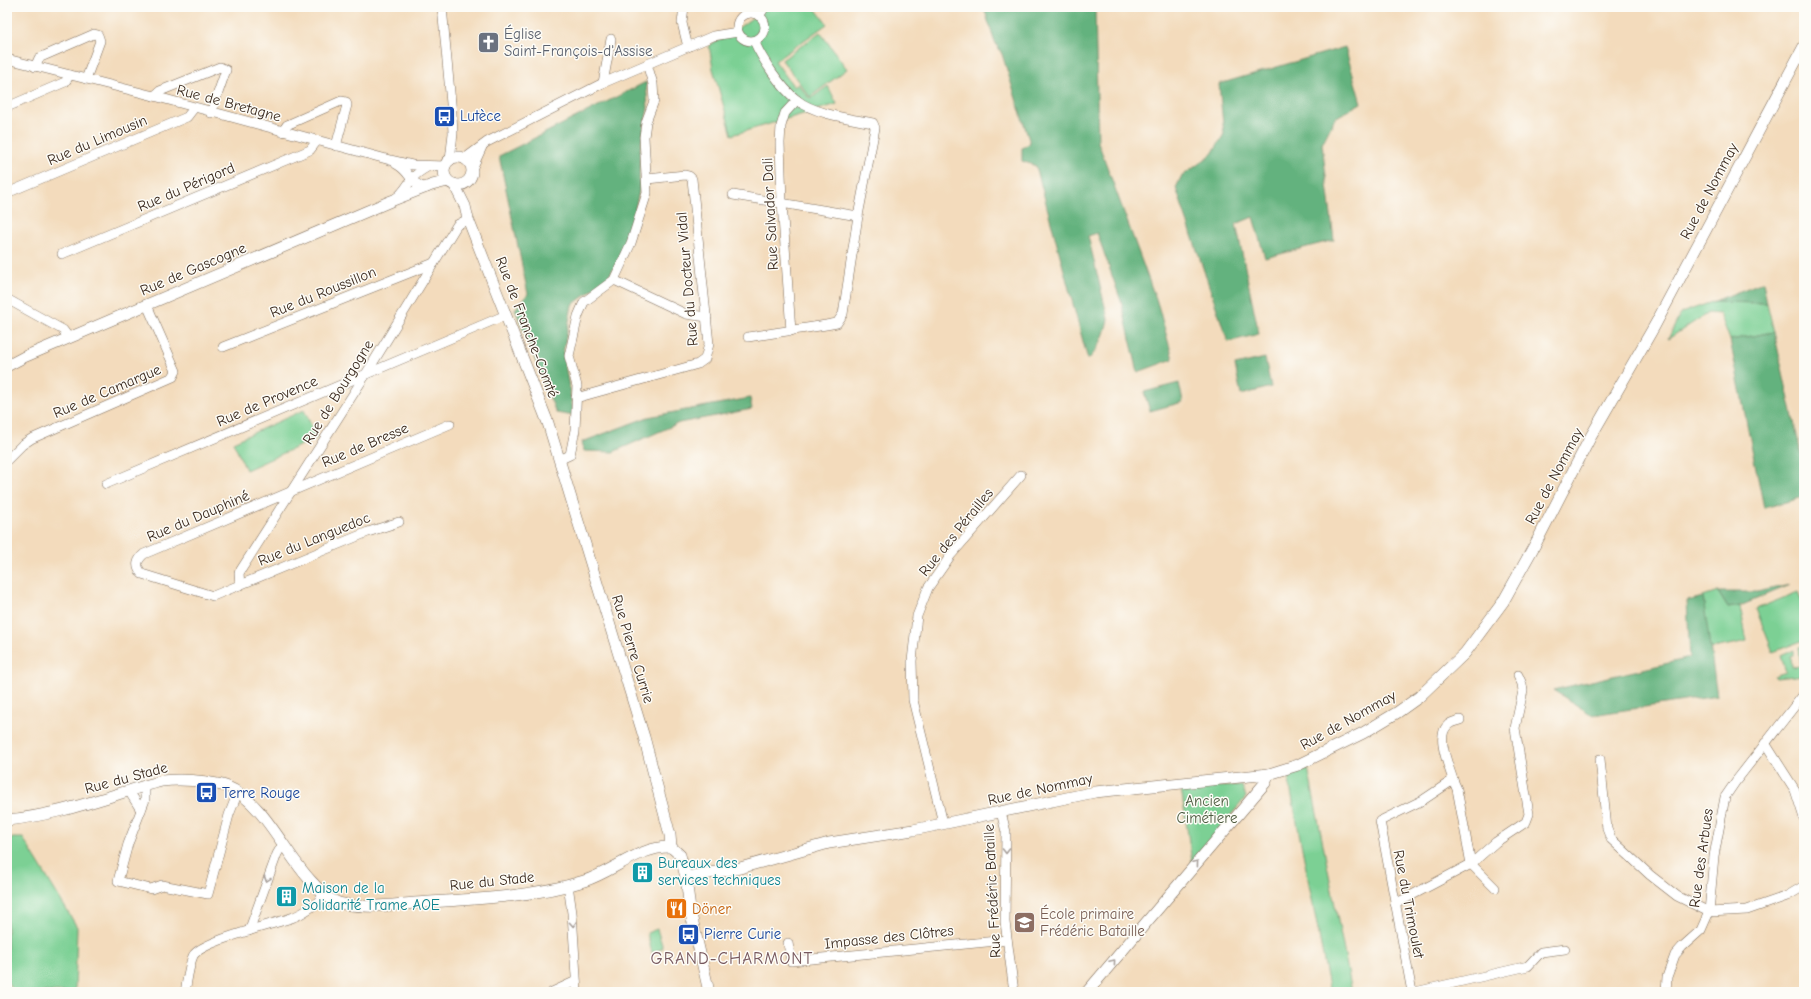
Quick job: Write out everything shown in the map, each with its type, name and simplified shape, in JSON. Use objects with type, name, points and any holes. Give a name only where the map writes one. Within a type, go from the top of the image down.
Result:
[{"type":"street","points":[[442,7],[455,161]]},
{"type":"street","points":[[684,7],[682,23],[688,47]]},
{"type":"street","points":[[759,16],[765,7]]},
{"type":"street","points":[[752,13],[759,16],[764,22],[764,30],[761,37],[754,41],[746,40],[738,32],[737,24],[744,15],[752,13]]},
{"type":"street","points":[[483,145],[472,169],[471,177],[466,183],[461,185],[451,183],[445,174],[455,161],[483,145],[602,83],[713,36],[738,32]]},
{"type":"street","points":[[34,67],[40,58],[94,34],[98,35],[100,41],[86,78]]},
{"type":"street","points":[[602,83],[611,39]]},
{"type":"street","points":[[748,337],[837,323],[843,314],[858,216],[876,128],[873,123],[824,112],[797,100],[769,68],[754,41]]},
{"type":"street","name":"Rue de Nommay","points":[[686,877],[740,868],[829,843],[913,830],[1095,792],[1269,774],[1298,765],[1363,733],[1398,712],[1437,681],[1466,653],[1503,602],[1537,541],[1590,438],[1655,325],[1694,249],[1804,46]]},
{"type":"street","name":"Rue de Bretagne","points":[[7,59],[34,67],[86,78],[390,160],[429,166],[455,161]]},
{"type":"street","points":[[559,460],[570,455],[575,430],[577,386],[569,356],[571,342],[580,309],[584,302],[614,280],[631,243],[647,193],[644,137],[646,122],[654,101],[653,84],[647,64]]},
{"type":"street","points":[[154,96],[160,91],[220,67],[226,70],[211,112]]},
{"type":"street","points":[[7,107],[65,82],[70,75]]},
{"type":"street","name":"Rue Salvador Dali","points":[[792,331],[782,203],[780,143],[781,126],[785,113],[797,100]]},
{"type":"street","points":[[282,132],[287,125],[341,101],[346,102],[347,105],[336,146]]},
{"type":"street","name":"Rue du Limousin","points":[[7,193],[187,117],[194,108]]},
{"type":"street","name":"Rue du Périgord","points":[[62,254],[310,150],[317,141]]},
{"type":"street","points":[[390,160],[403,167],[415,184],[427,188]]},
{"type":"street","points":[[455,161],[468,161],[472,169]]},
{"type":"street","name":"Rue de Gascogne","points":[[391,201],[407,188],[411,180],[419,171],[429,166]]},
{"type":"street","name":"Rue du Docteur Vidal","points":[[576,398],[698,364],[705,359],[708,353],[709,344],[707,317],[692,179],[685,175],[647,179]]},
{"type":"street","name":"Rue de Gascogne","points":[[7,366],[69,338],[391,201],[427,188],[451,183]]},
{"type":"street","name":"Rue de Franche-Comté","points":[[451,183],[465,206]]},
{"type":"street","name":"Rue de Franche-Comté","points":[[466,183],[465,206],[468,219],[548,423],[559,460]]},
{"type":"street","points":[[733,195],[858,216]]},
{"type":"street","name":"Rue de Bourgogne","points":[[240,585],[239,573],[366,374],[457,225],[468,219]]},
{"type":"street","name":"Rue du Roussillon","points":[[223,347],[434,263]]},
{"type":"street","points":[[614,280],[686,314],[707,317]]},
{"type":"street","points":[[7,300],[63,330],[69,338]]},
{"type":"street","name":"Rue de Camargue","points":[[7,460],[22,445],[31,439],[173,377],[176,371],[147,305]]},
{"type":"street","name":"Rue de Provence","points":[[106,484],[506,315]]},
{"type":"street","name":"Rue de Bresse","points":[[291,492],[450,424]]},
{"type":"street","name":"Rue Pierre Currie","points":[[559,460],[644,736],[670,835],[671,847]]},
{"type":"street","name":"Rue des Pérailles","points":[[943,823],[913,700],[912,661],[917,616],[928,588],[951,555],[1021,475]]},
{"type":"street","name":"Rue du Dauphiné","points":[[240,585],[213,596],[142,574],[138,570],[138,559],[144,554],[291,492]]},
{"type":"street","name":"Rue du Languedoc","points":[[240,585],[368,532],[399,522]]},
{"type":"street","points":[[1395,904],[1471,864],[1496,842],[1526,822],[1529,814],[1515,728],[1523,691],[1518,675]]},
{"type":"street","name":"Rue des Arbues","points":[[1666,992],[1667,977],[1675,955],[1682,946],[1701,930],[1709,912],[1714,856],[1721,811],[1725,797],[1804,694]]},
{"type":"street","points":[[1460,720],[1448,725],[1443,732],[1441,740],[1452,780],[1457,789],[1471,864],[1495,888]]},
{"type":"street","points":[[1765,743],[1795,790],[1804,818]]},
{"type":"street","points":[[1600,759],[1607,829],[1612,839],[1650,875],[1677,896],[1709,912],[1747,910],[1787,896],[1804,886]]},
{"type":"street","points":[[1087,992],[1265,783],[1269,774]]},
{"type":"street","name":"Rue du Stade","points":[[7,820],[34,817],[56,812],[145,786],[177,779],[227,786],[254,804],[305,874],[324,896],[338,903],[376,906],[483,898],[543,891],[592,878],[643,853],[661,847],[671,847]]},
{"type":"street","name":"Rue du Trimoulet","points":[[1412,992],[1380,821],[1423,800],[1452,780]]},
{"type":"street","points":[[145,786],[146,794],[128,844],[118,881],[151,889],[162,885],[208,894],[229,815],[238,792]]},
{"type":"street","points":[[129,791],[140,810]]},
{"type":"street","name":"Rue Frédéric Bataille","points":[[1001,812],[1006,832],[1005,922],[1014,992]]},
{"type":"street","points":[[249,931],[276,854],[283,844]]},
{"type":"street","points":[[671,847],[680,855],[686,877],[690,910],[709,992]]},
{"type":"street","points":[[568,885],[572,913],[577,992]]},
{"type":"street","points":[[185,992],[193,956],[200,949],[295,916],[314,906],[324,896]]},
{"type":"street","name":"Impasse des Clôtres","points":[[788,943],[791,961],[1007,940]]},
{"type":"street","points":[[1415,992],[1528,966],[1541,952],[1565,949]]},
{"type":"street","points":[[552,992],[576,981]]},
{"type":"green space","points":[[767,7],[814,7],[827,24],[775,61],[794,87],[798,84],[810,99],[828,86],[837,104],[732,135],[713,69],[709,45],[726,37]]},
{"type":"green space","points":[[986,7],[1095,7],[1098,142],[1158,305],[1173,359],[1138,372],[1121,301],[1097,233],[1088,236],[1108,319],[1101,341],[1088,360],[1036,166],[1022,161],[1022,148],[1030,143],[1002,54],[994,40],[985,11]]},
{"type":"green space","points":[[820,32],[847,69],[810,97],[782,60]]},
{"type":"green space","points":[[1345,47],[1361,103],[1335,118],[1322,144],[1334,240],[1265,258],[1253,217],[1236,224],[1259,334],[1228,342],[1176,188],[1181,177],[1212,154],[1224,134],[1219,84]]},
{"type":"green space","points":[[646,82],[648,108],[640,150],[639,192],[626,247],[608,278],[572,305],[563,353],[574,416],[556,413],[515,309],[528,294],[499,156]]},
{"type":"green space","points":[[1763,282],[1767,303],[1712,302]]},
{"type":"green space","points":[[1712,302],[1767,303],[1774,332],[1730,340],[1720,314],[1708,313],[1668,339],[1681,313]]},
{"type":"green space","points":[[1774,332],[1804,467],[1804,497],[1764,508],[1730,340]]},
{"type":"green space","points":[[1265,358],[1271,387],[1241,395],[1235,365]]},
{"type":"green space","points":[[1179,383],[1183,402],[1150,411],[1144,392]]},
{"type":"green space","points":[[750,398],[752,409],[679,423],[613,452],[584,451],[582,442],[648,417]]},
{"type":"green space","points":[[304,410],[317,438],[246,470],[233,442]]},
{"type":"green space","points":[[1790,585],[1740,606],[1728,608],[1718,592],[1757,592]]},
{"type":"green space","points":[[1718,592],[1728,608],[1740,606],[1747,641],[1709,649],[1703,597]]},
{"type":"green space","points":[[1798,592],[1804,606],[1804,640],[1773,652],[1756,609]]},
{"type":"green space","points":[[1703,597],[1717,696],[1592,715],[1553,690],[1690,658],[1687,601]]},
{"type":"green space","points":[[1804,646],[1804,675],[1776,678],[1774,676],[1786,672],[1781,656],[1794,650],[1794,656],[1791,657],[1792,667],[1801,666],[1799,647]]},
{"type":"green space","points":[[1308,768],[1352,992],[1330,992],[1288,776]]},
{"type":"green space","name":"Ancien Cimétiere","points":[[1242,786],[1246,797],[1192,862],[1181,788]]},
{"type":"green space","points":[[7,838],[23,838],[77,927],[75,992],[15,992],[7,982]]},
{"type":"green space","points":[[657,929],[663,948],[652,953],[647,933]]},
{"type":"place","name":"Église Saint-François-d'Assise","points":[[489,43]]},
{"type":"place","name":"Lutèce","points":[[445,116]]},
{"type":"place","name":"Terre Rouge","points":[[207,793]]},
{"type":"place","name":"Bureaux des services techniques","points":[[642,872]]},
{"type":"place","name":"Maison de la Solidarité Trame AOE","points":[[286,897]]},
{"type":"place","name":"Döner","points":[[677,909]]},
{"type":"place","name":"École primaire Frédéric Bataille","points":[[1024,923]]},
{"type":"place","name":"Pierre Curie","points":[[689,934]]},
{"type":"district","name":"GRAND-CHARMONT","points":[[732,958]]}]
